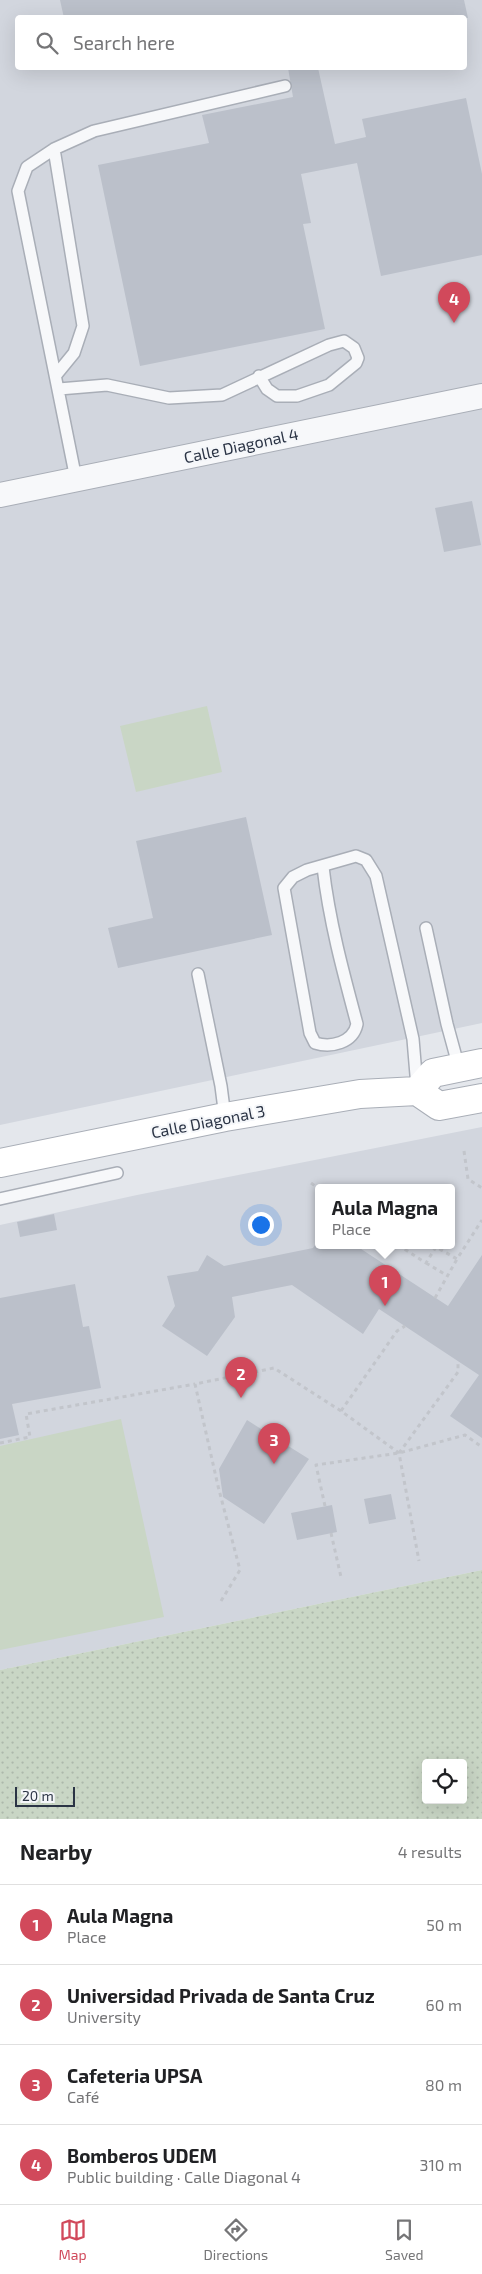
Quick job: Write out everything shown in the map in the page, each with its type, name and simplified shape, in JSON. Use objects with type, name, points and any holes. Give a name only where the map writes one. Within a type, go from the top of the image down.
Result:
[{"type":"street","name":"Calle Diagonal 4","points":[[0,495],[482,396]]},
{"type":"street","points":[[470,1065],[433,1073],[417,1092],[439,1106],[482,1098]]},
{"type":"street","name":"Calle Diagonal 3","points":[[0,1163],[225,1117],[360,1094],[417,1092]]},
{"type":"lane","points":[[76,479],[18,190],[27,167],[54,149],[94,131],[285,86]]},
{"type":"lane","points":[[54,149],[83,326],[74,353],[56,375]]},
{"type":"lane","points":[[59,389],[107,385],[169,398],[222,395],[259,376],[329,345],[344,341],[357,352],[358,358],[356,363],[329,385],[297,396],[277,396],[267,389],[259,376]]},
{"type":"lane","points":[[323,866],[339,959],[357,1024],[355,1033],[348,1040],[325,1046],[314,1043],[310,1033],[284,888],[293,877],[323,866],[356,856],[366,860],[376,876],[413,1038],[417,1092]]},
{"type":"lane","points":[[426,928],[446,1024],[470,1065]]},
{"type":"lane","points":[[198,974],[221,1086],[225,1117]]},
{"type":"lane","points":[[0,1199],[117,1173]]},
{"type":"path","points":[[464,1151],[468,1179],[482,1188]]},
{"type":"path","points":[[311,1183],[315,1186]]},
{"type":"path","points":[[436,1298],[457,1259],[482,1220]]},
{"type":"path","points":[[404,1249],[448,1276]]},
{"type":"path","points":[[426,1263],[435,1249]]},
{"type":"path","points":[[440,1249],[457,1259]]},
{"type":"path","points":[[342,1411],[397,1331],[405,1326]]},
{"type":"path","points":[[399,1453],[458,1372],[458,1361]]},
{"type":"path","points":[[0,1443],[30,1437],[26,1414],[274,1368],[342,1411],[399,1453],[420,1561]]},
{"type":"path","points":[[195,1384],[240,1570],[221,1600]]},
{"type":"path","points":[[325,1506],[316,1465],[399,1453],[465,1435],[482,1447]]},
{"type":"path","points":[[331,1533],[341,1577]]},
{"type":"shaded area","points":[[0,0],[482,0],[482,1023],[0,1125]]},
{"type":"shaded area","points":[[482,1127],[482,1570],[0,1670],[0,1225],[137,1195]]},
{"type":"green space","points":[[207,706],[222,772],[136,792],[120,726]]},
{"type":"green space","points":[[121,1419],[164,1617],[0,1650],[0,1446]]},
{"type":"green space","points":[[482,1570],[482,1819],[0,1819],[0,1670]]},
{"type":"building","points":[[60,0],[464,0],[468,18],[467,15],[63,15]]},
{"type":"building","points":[[288,70],[318,70],[335,144],[366,137],[362,119],[466,98],[482,174],[482,255],[381,276],[357,163],[301,174],[311,223],[303,224],[325,329],[140,366],[98,165],[209,143],[202,115],[293,97]]},
{"type":"building","points":[[472,501],[481,545],[444,552],[435,508]]},
{"type":"building","points":[[246,817],[272,935],[118,968],[108,928],[153,918],[136,841]]},
{"type":"building","points":[[54,1214],[57,1230],[20,1237],[17,1222]]},
{"type":"building","points":[[315,1245],[315,1249],[361,1249],[448,1306],[482,1255],[482,1438],[450,1416],[479,1375],[379,1309],[363,1334],[292,1285],[232,1297],[235,1317],[207,1356],[162,1326],[175,1306],[167,1276],[198,1271],[207,1255],[224,1266],[313,1248]]},
{"type":"building","points":[[75,1284],[83,1327],[89,1326],[101,1388],[12,1404],[19,1435],[0,1439],[0,1298]]},
{"type":"building","points":[[247,1420],[309,1459],[264,1524],[223,1497],[219,1469]]},
{"type":"building","points":[[391,1494],[396,1519],[369,1524],[364,1499]]},
{"type":"building","points":[[332,1505],[337,1532],[297,1540],[291,1513]]},
{"type":"place","name":"Bomberos UDEM","points":[[454,323]]},
{"type":"place","name":"Aula Magna","points":[[385,1306]]},
{"type":"place","name":"Universidad Privada de Santa Cruz","points":[[241,1398]]},
{"type":"place","name":"Cafeteria UPSA","points":[[274,1464]]}]
